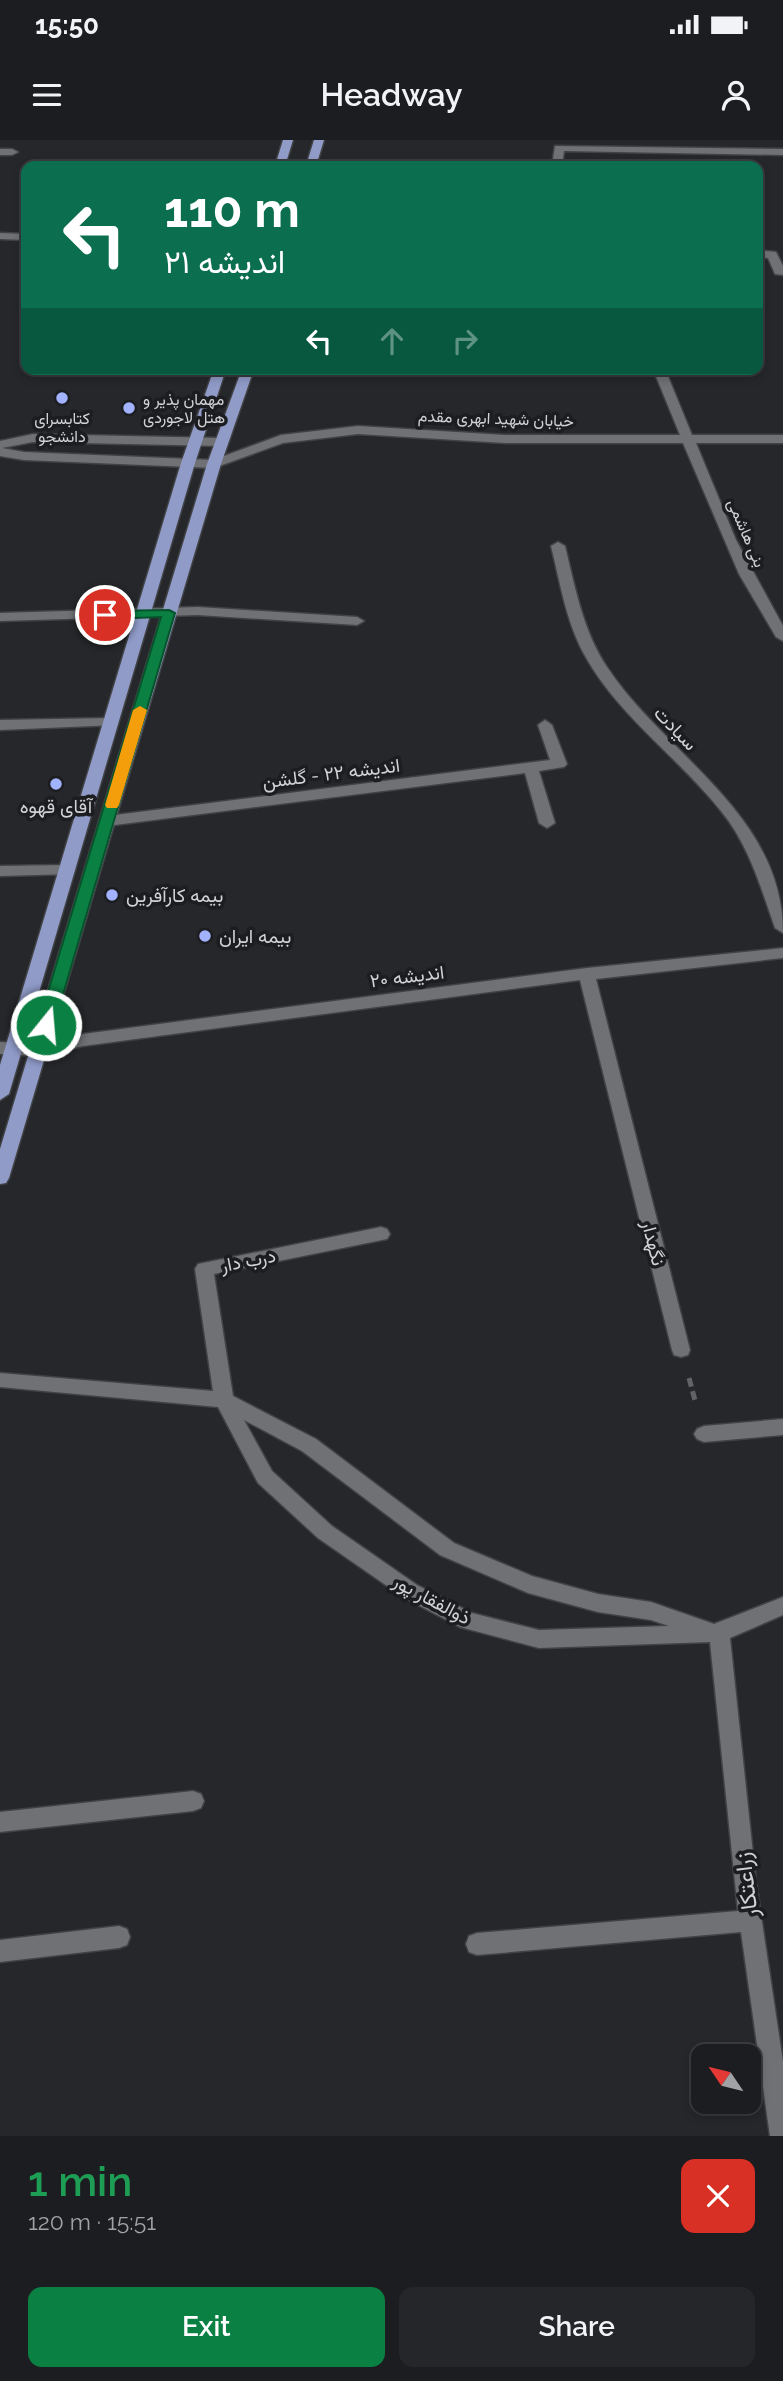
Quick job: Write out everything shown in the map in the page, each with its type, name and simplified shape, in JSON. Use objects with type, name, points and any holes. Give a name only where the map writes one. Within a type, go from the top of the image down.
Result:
[{"type":"main road","points":[[282,161],[288,140]]},
{"type":"main road","points":[[313,161],[319,140]]},
{"type":"main road","points":[[0,1094],[7,1049],[67,870],[194,442],[218,375]]},
{"type":"main road","points":[[0,1178],[214,464],[246,375]]},
{"type":"street","points":[[558,161],[559,148],[783,152]]},
{"type":"street","points":[[0,236],[21,237]]},
{"type":"street","points":[[763,254],[772,254],[779,271],[783,271]]},
{"type":"street","name":"بنی هاشمی","points":[[662,375],[734,552],[760,604],[783,637]]},
{"type":"street","name":"خیابان شهید ابهری مقدم","points":[[214,464],[281,439],[358,430],[505,439],[783,439]]},
{"type":"street","points":[[0,445],[33,439],[221,442]]},
{"type":"street","points":[[0,452],[24,456],[214,464]]},
{"type":"street","name":"سیادت","points":[[558,546],[578,619],[597,665],[654,734],[727,808],[748,840],[765,876],[783,928]]},
{"type":"street","points":[[0,617],[198,611],[356,621]]},
{"type":"street","points":[[0,725],[111,722]]},
{"type":"street","name":"اندیشه ۲۲ - گلشن","points":[[107,821],[559,764],[545,725]]},
{"type":"street","points":[[531,768],[547,822]]},
{"type":"street","points":[[0,871],[67,870]]},
{"type":"street","name":"اندیشه ۲۰","points":[[7,1049],[38,1050],[83,1040],[587,974],[783,953]]},
{"type":"street","name":"نگهدار","points":[[587,974],[681,1350]]},
{"type":"street","name":"درب دار","points":[[224,1400],[204,1269],[381,1234]]},
{"type":"street","points":[[0,1380],[224,1400],[309,1445],[447,1549],[528,1584],[598,1603],[650,1611],[719,1633]]},
{"type":"street","name":"ذوالفقار پور","points":[[224,1400],[265,1477],[325,1532],[410,1591],[467,1621],[538,1639],[719,1633],[783,1606]]},
{"type":"street","points":[[704,1434],[783,1427]]},
{"type":"street","name":"زراعتکار","points":[[719,1633],[750,1921],[782,2136]]},
{"type":"street","points":[[0,1822],[192,1801]]},
{"type":"street","points":[[477,1944],[750,1921]]},
{"type":"street","points":[[0,1951],[119,1937]]},
{"type":"path","points":[[681,1350],[704,1434]]},
{"type":"slow traffic","points":[[112,805],[140,710]]},
{"type":"place","name":"کتابسرای دانشجو","points":[[62,398]]},
{"type":"place","name":"مهمان پذیر و هتل لاجوردی","points":[[129,408]]},
{"type":"place","name":"آقای قهوه","points":[[56,784]]},
{"type":"place","name":"بیمه کارآفرین","points":[[112,895]]},
{"type":"place","name":"بیمه ایران","points":[[205,936]]},
{"type":"route","points":[[46,1025],[169,613],[105,615]]}]
